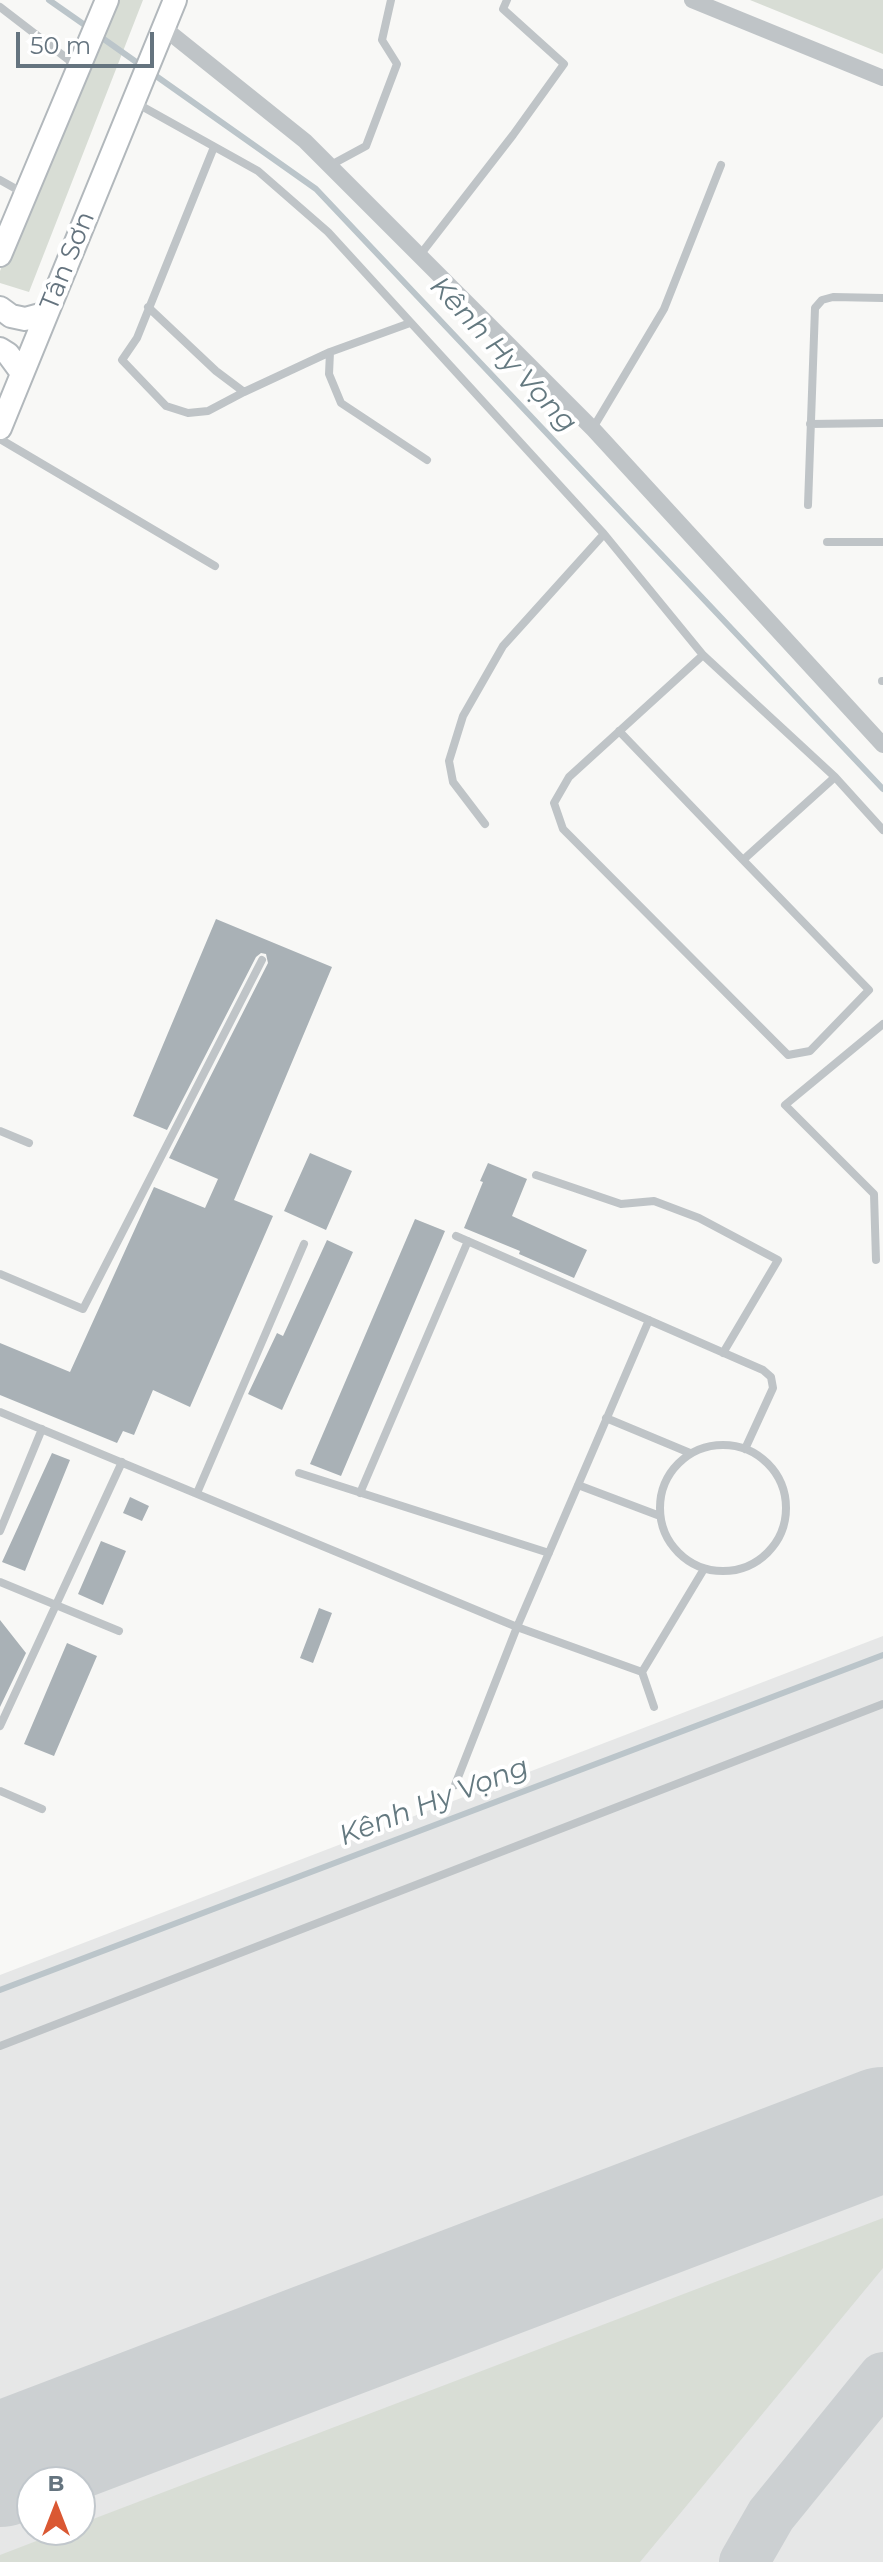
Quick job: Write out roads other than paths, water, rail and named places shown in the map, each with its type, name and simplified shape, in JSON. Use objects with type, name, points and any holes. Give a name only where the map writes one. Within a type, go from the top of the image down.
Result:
[{"type":"street","points":[[0,255],[107,0]]},
{"type":"street","points":[[175,0],[162,30],[305,141],[593,429],[883,745]]},
{"type":"street","points":[[692,0],[883,78]]},
{"type":"street","name":"Tân Sơn","points":[[0,428],[162,30]]},
{"type":"street","points":[[0,308],[11,316],[25,319],[47,313]]},
{"type":"street","points":[[0,349],[8,354],[22,373]]},
{"type":"lane","points":[[329,166],[366,146],[387,92],[397,64],[382,40],[391,0]]},
{"type":"lane","points":[[419,256],[564,64],[503,9],[507,0]]},
{"type":"lane","points":[[0,7],[78,67]]},
{"type":"lane","points":[[134,98],[258,171],[328,232],[604,534],[703,655],[835,777],[883,830]]},
{"type":"lane","points":[[214,147],[137,338],[122,360],[166,406],[188,413],[208,411],[330,352],[410,323]]},
{"type":"lane","points":[[593,429],[664,309],[721,165]]},
{"type":"lane","points":[[0,180],[25,195]]},
{"type":"lane","points":[[808,505],[815,308],[822,300],[833,297],[883,298]]},
{"type":"lane","points":[[148,307],[216,371],[244,392]]},
{"type":"lane","points":[[330,352],[329,374],[341,403],[427,460]]},
{"type":"lane","points":[[810,424],[883,423]]},
{"type":"lane","points":[[0,439],[215,566]]},
{"type":"lane","points":[[485,824],[453,782],[449,761],[463,716],[503,646],[604,534]]},
{"type":"lane","points":[[827,542],[883,542]]},
{"type":"lane","points":[[619,731],[869,990],[810,1051],[788,1055],[563,829],[554,803],[569,777],[619,731],[703,655]]},
{"type":"lane","points":[[743,860],[835,777]]},
{"type":"lane","points":[[0,1274],[83,1309],[262,960]]},
{"type":"lane","points":[[876,1260],[874,1194],[785,1105],[883,1024]]},
{"type":"lane","points":[[0,1131],[29,1143]]},
{"type":"lane","points":[[536,1175],[621,1204],[654,1201],[699,1218],[778,1260],[723,1353]]},
{"type":"lane","points":[[456,1236],[763,1370],[771,1377],[773,1388],[745,1449]]},
{"type":"lane","points":[[360,1493],[468,1241]]},
{"type":"lane","points":[[197,1493],[304,1244]]},
{"type":"lane","points":[[455,1785],[517,1627],[649,1320]]},
{"type":"lane","points":[[0,1412],[517,1627],[642,1672]]},
{"type":"lane","points":[[606,1418],[690,1453]]},
{"type":"lane","points":[[0,1531],[42,1429]]},
{"type":"lane","points":[[731,1445],[745,1449],[769,1463],[781,1480],[787,1501],[786,1522],[778,1541],[764,1557],[746,1568],[725,1572],[704,1569],[685,1560],[670,1545],[661,1526],[659,1505],[664,1484],[674,1467],[690,1453],[710,1446],[731,1445]]},
{"type":"lane","points":[[0,1726],[122,1462]]},
{"type":"lane","points":[[299,1473],[549,1553]]},
{"type":"lane","points":[[578,1485],[660,1516]]},
{"type":"lane","points":[[654,1707],[642,1672],[704,1569]]},
{"type":"lane","points":[[0,1582],[119,1631]]},
{"type":"lane","points":[[0,2046],[883,1704]]},
{"type":"lane","points":[[0,1791],[42,1809]]},
{"type":"waterway","name":"Kênh Hy Vọng","points":[[49,0],[89,28]]},
{"type":"waterway","name":"Kênh Hy Vọng","points":[[98,35],[316,189],[883,789]]},
{"type":"waterway","name":"Kênh Hy Vọng","points":[[0,1990],[883,1655]]}]
